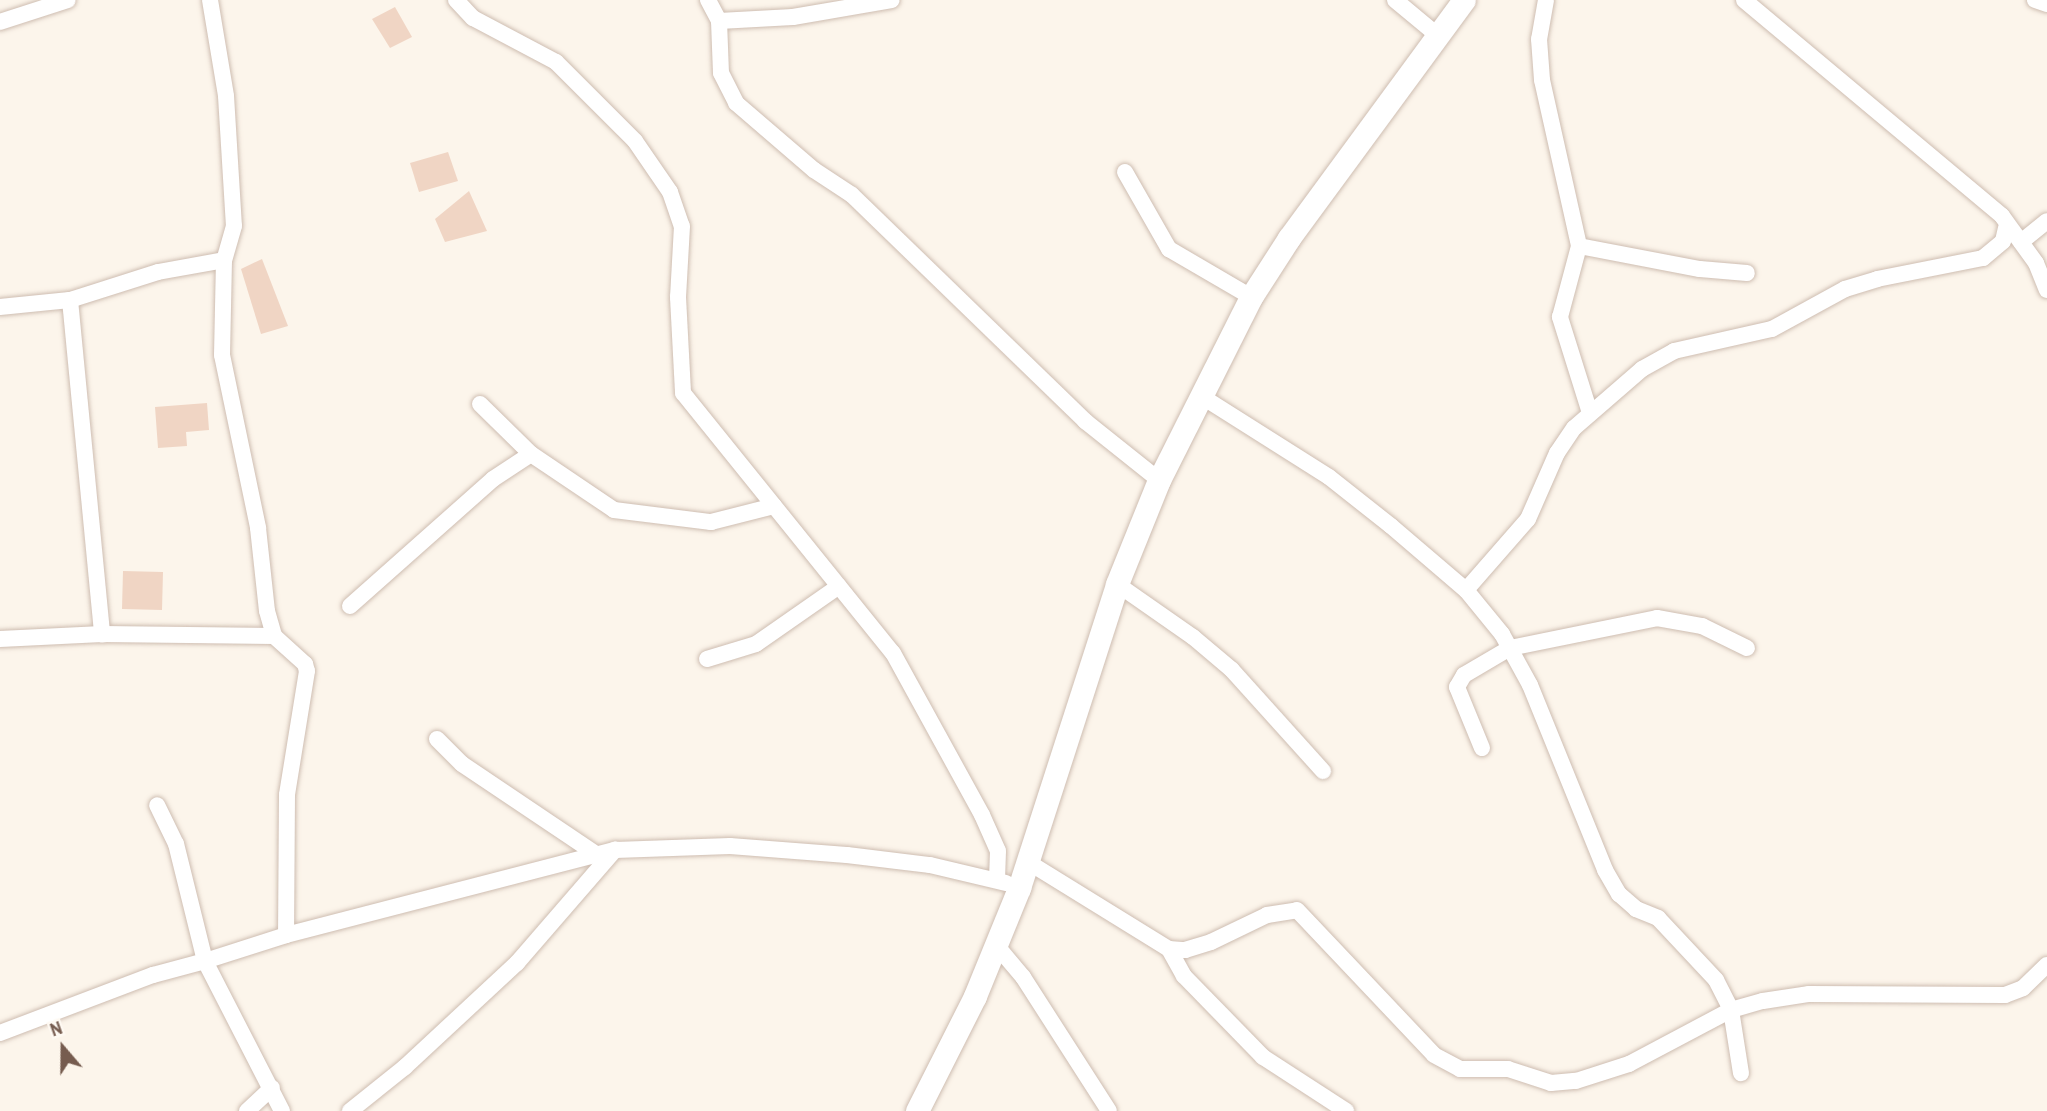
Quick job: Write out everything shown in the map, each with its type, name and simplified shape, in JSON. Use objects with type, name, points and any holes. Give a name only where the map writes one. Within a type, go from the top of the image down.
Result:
[{"type":"main road","points":[[918,1111],[996,945],[1019,888],[1117,584],[1159,480],[1251,297],[1289,238],[1464,0]]},
{"type":"street","points":[[0,22],[28,7],[68,0]]},
{"type":"street","points":[[209,0],[226,96],[234,226],[224,260],[222,355],[248,476],[274,636],[307,671],[287,795],[286,934]]},
{"type":"street","points":[[456,0],[473,18],[556,62],[635,141],[670,192],[682,226],[678,297],[683,393],[893,653],[921,698],[998,851],[997,880]]},
{"type":"street","points":[[708,0],[719,21],[721,73],[736,103],[814,170],[852,195],[1085,421],[1159,480]]},
{"type":"street","points":[[719,21],[793,18],[892,0]]},
{"type":"street","points":[[1395,0],[1437,35]]},
{"type":"street","points":[[1546,0],[1539,39],[1542,80],[1579,246],[1560,317],[1590,413]]},
{"type":"street","points":[[1744,0],[2002,216],[2006,228],[2021,242],[2047,290]]},
{"type":"street","points":[[2035,0],[2047,4]]},
{"type":"street","points":[[1125,173],[1169,249],[1251,297]]},
{"type":"street","points":[[2021,242],[2047,221]]},
{"type":"street","points":[[1466,590],[1528,519],[1558,453],[1590,413],[1642,369],[1674,351],[1772,329],[1845,289],[1877,279],[1983,258],[2003,241],[2006,228]]},
{"type":"street","points":[[1579,246],[1700,269],[1747,273]]},
{"type":"street","points":[[0,307],[70,300],[158,272],[224,260]]},
{"type":"street","points":[[70,300],[102,634]]},
{"type":"street","points":[[1201,396],[1329,477],[1466,590],[1510,648],[1555,744],[1587,832],[1619,894],[1636,909],[1658,918],[1683,941],[1716,980],[1731,1010],[1741,1073]]},
{"type":"street","points":[[480,404],[531,454],[614,510],[711,522],[774,506]]},
{"type":"street","points":[[350,606],[494,479],[531,454]]},
{"type":"street","points":[[1117,584],[1193,637],[1232,670],[1323,771]]},
{"type":"street","points":[[707,659],[756,645],[839,586]]},
{"type":"street","points":[[1482,748],[1457,687],[1464,675],[1510,648],[1657,618],[1702,626],[1747,648]]},
{"type":"street","points":[[0,639],[102,634],[274,636]]},
{"type":"street","points":[[437,738],[462,764],[593,852]]},
{"type":"street","points":[[157,805],[176,844],[205,961],[282,1111]]},
{"type":"street","points":[[0,1033],[153,975],[286,934],[593,852],[730,846],[834,854],[930,865],[997,880],[1019,888]]},
{"type":"street","points":[[350,1111],[405,1067],[517,963],[615,850]]},
{"type":"street","points":[[1028,862],[1169,948],[1185,950],[1267,915],[1297,910],[1434,1055],[1461,1069],[1508,1069],[1551,1083],[1576,1081],[1629,1063],[1731,1010],[1809,994],[2005,995],[2024,988],[2047,965]]},
{"type":"street","points":[[996,945],[1023,977],[1109,1111]]},
{"type":"street","points":[[1169,948],[1184,976],[1263,1057],[1346,1111]]},
{"type":"street","points":[[247,1111],[272,1088]]},
{"type":"building","points":[[395,7],[412,37],[390,48],[372,19]]},
{"type":"building","points":[[448,152],[458,181],[419,192],[410,163]]},
{"type":"building","points":[[469,191],[487,231],[445,242],[435,219]]},
{"type":"building","points":[[262,259],[288,326],[261,334],[241,269]]},
{"type":"building","points":[[207,403],[209,430],[186,432],[187,446],[158,448],[155,407]]},
{"type":"building","points":[[123,571],[163,572],[162,610],[122,609]]}]
